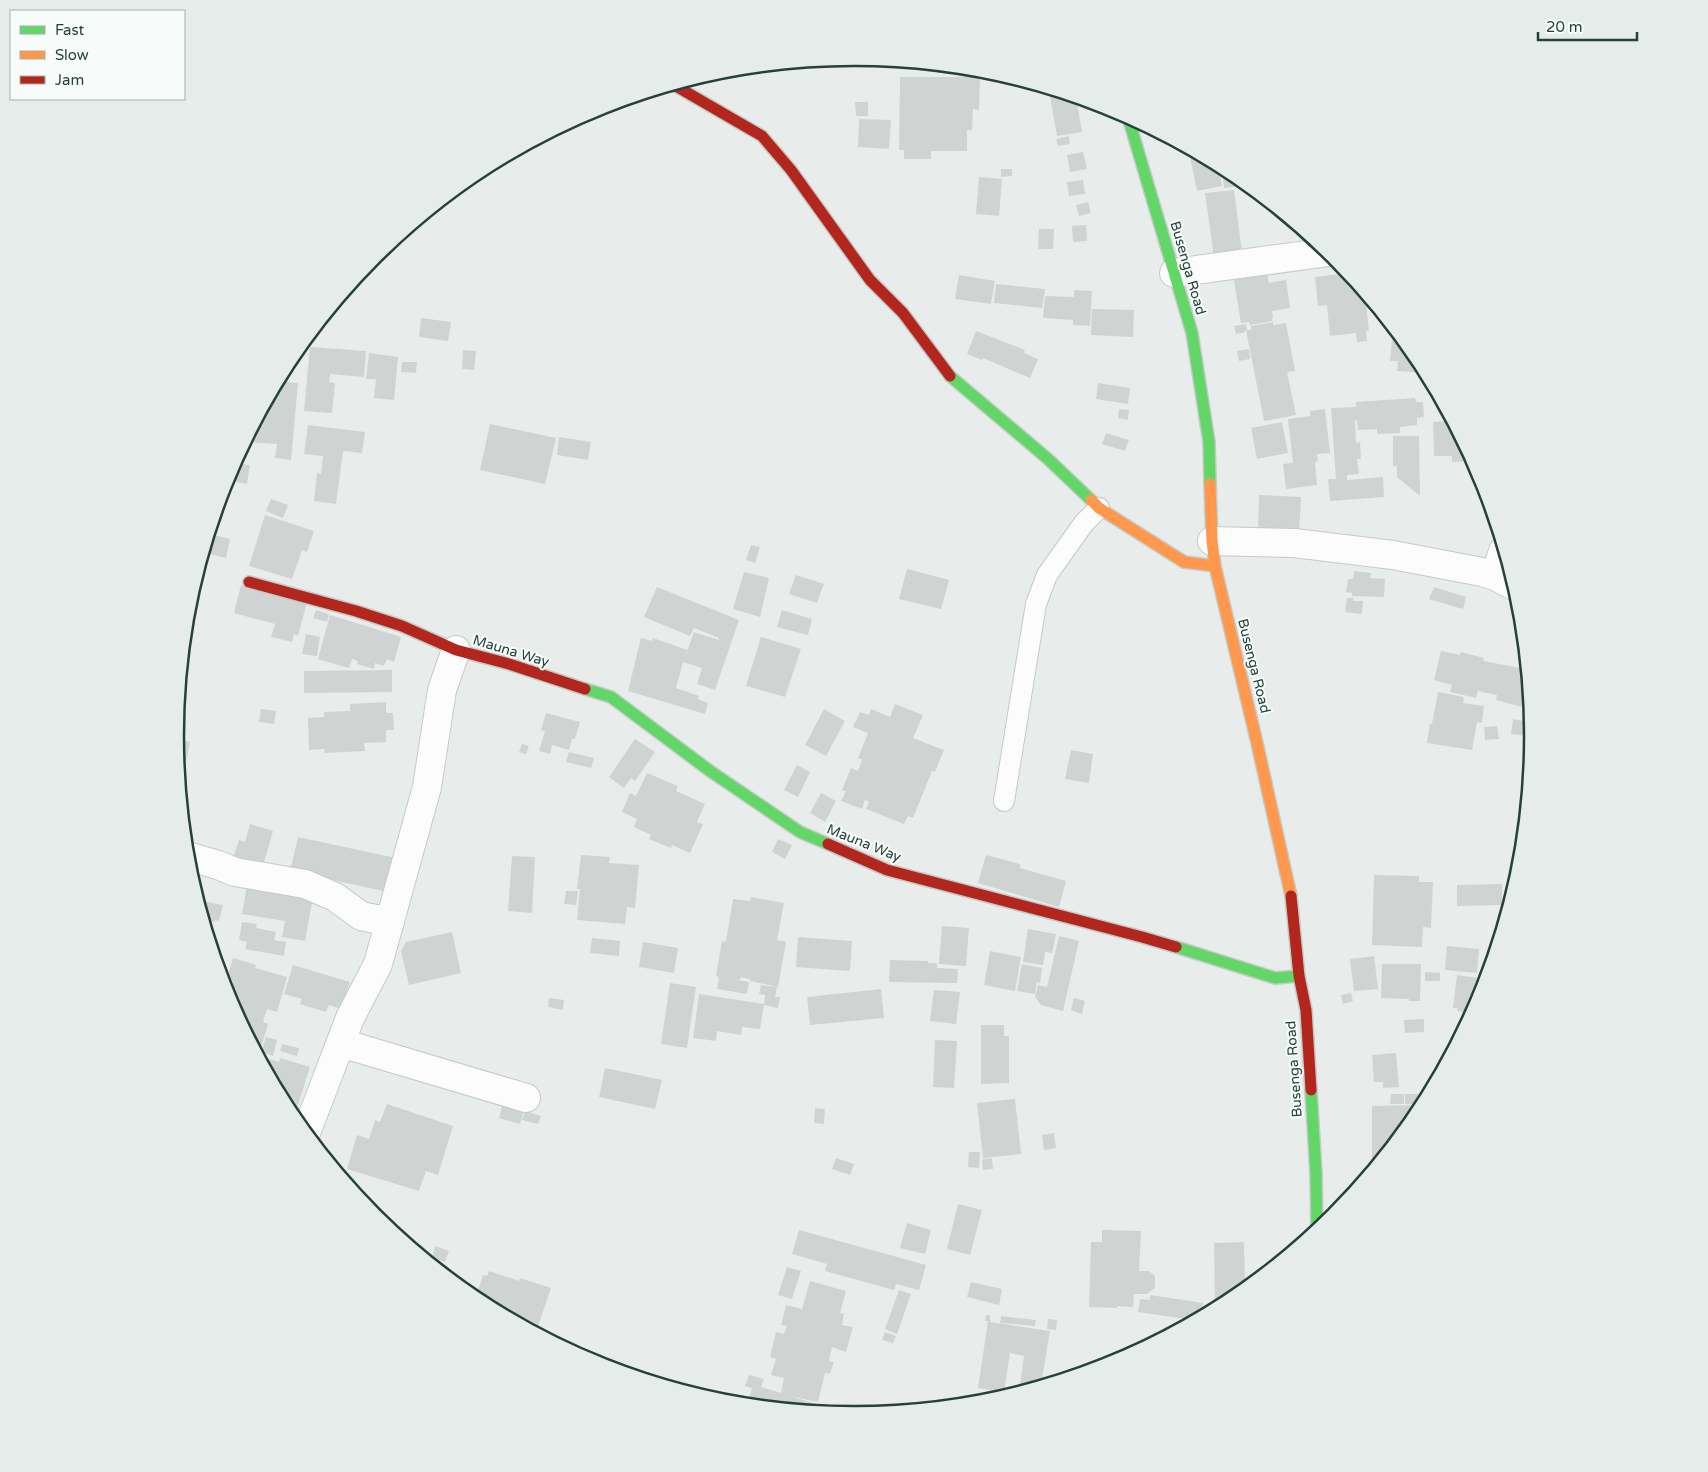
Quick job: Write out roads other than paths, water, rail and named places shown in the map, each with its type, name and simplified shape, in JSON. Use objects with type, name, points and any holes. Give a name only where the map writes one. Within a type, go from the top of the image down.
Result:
[{"type":"street","points":[[681,89],[762,136],[791,170],[870,280],[903,313],[953,380],[1048,460],[1099,508],[1184,562],[1213,554],[1294,543],[1503,571]]},
{"type":"street","name":"Busenga Road","points":[[1131,126],[1192,333],[1209,442],[1213,554],[1291,897],[1299,976],[1306,1010],[1316,1174],[1317,1220]]},
{"type":"street","points":[[1174,273],[1319,253]]},
{"type":"street","name":"Mauna Way","points":[[249,582],[356,611],[402,626],[456,650],[509,664],[611,697],[717,776],[800,832],[887,870],[1142,937],[1275,978],[1299,976]]},
{"type":"street","points":[[309,1125],[350,1018],[378,964],[427,788],[442,690],[456,650]]},
{"type":"street","points":[[196,859],[235,872],[305,884],[335,897],[361,916],[390,922]]},
{"type":"street","points":[[340,1043],[526,1098]]},
{"type":"lane","points":[[1004,801],[1036,604],[1047,574],[1084,523],[1099,508]]}]
